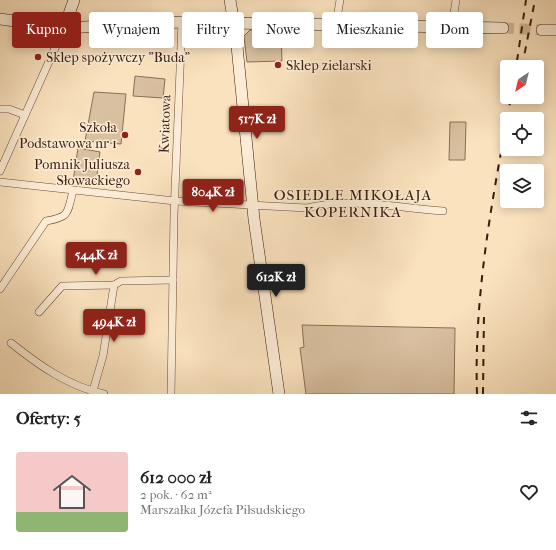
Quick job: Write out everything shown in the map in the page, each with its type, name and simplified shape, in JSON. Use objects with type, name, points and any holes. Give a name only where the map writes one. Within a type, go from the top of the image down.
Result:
[{"type":"street","points":[[70,12],[74,0]]},
{"type":"street","points":[[230,0],[232,12]]},
{"type":"street","points":[[338,12],[340,0]]},
{"type":"street","points":[[454,12],[456,0]]},
{"type":"street","points":[[0,19],[12,21]]},
{"type":"street","points":[[81,27],[182,22]]},
{"type":"street","name":"Kwiatowa","points":[[171,394],[172,280],[182,22]]},
{"type":"street","points":[[244,23],[322,24]]},
{"type":"street","points":[[483,27],[503,28]]},
{"type":"street","points":[[542,30],[556,30]]},
{"type":"street","points":[[0,171],[55,48]]},
{"type":"street","points":[[236,48],[252,205],[279,394]]},
{"type":"street","points":[[0,109],[9,109],[25,115]]},
{"type":"street","points":[[0,182],[175,202],[307,208],[321,204],[354,203],[443,211]]},
{"type":"street","points":[[0,290],[46,221],[60,219],[66,214],[73,191]]},
{"type":"street","points":[[39,312],[62,286],[114,285],[121,281],[172,280]]},
{"type":"street","points":[[92,393],[103,356],[114,285]]},
{"type":"street","points":[[11,343],[41,366],[63,379],[92,393],[104,394]]},
{"type":"shaded area","points":[[252,30],[252,48],[282,48],[282,61],[247,62],[244,36]]},
{"type":"shaded area","points":[[135,76],[165,79],[163,98],[133,96]]},
{"type":"shaded area","points":[[94,92],[126,94],[121,144],[85,141]]},
{"type":"shaded area","points":[[450,122],[466,122],[465,160],[449,160]]},
{"type":"shaded area","points":[[78,148],[100,152],[96,182],[73,181]]},
{"type":"shaded area","points":[[302,325],[455,328],[454,394],[306,394],[300,348],[304,347]]},
{"type":"tunnel","points":[[503,28],[542,30]]},
{"type":"railway","points":[[517,60],[526,0]]},
{"type":"railway","points":[[523,60],[535,0]]},
{"type":"railway","points":[[508,112],[510,104]]},
{"type":"railway","points":[[477,394],[478,325],[484,256],[501,156]]},
{"type":"railway","points":[[483,394],[484,313]]},
{"type":"place","name":"Sklep spożywczy \"Buda\"","points":[[38,57]]},
{"type":"place","name":"Sklep zielarski","points":[[278,65]]},
{"type":"place","name":"Szkoła Podstawowa nr 1","points":[[125,135]]},
{"type":"place","name":"Pomnik Juliusza Słowackiego","points":[[138,172]]},
{"type":"district","name":"OSIEDLE MIKOŁAJA KOPERNIKA","points":[[353,204]]}]
